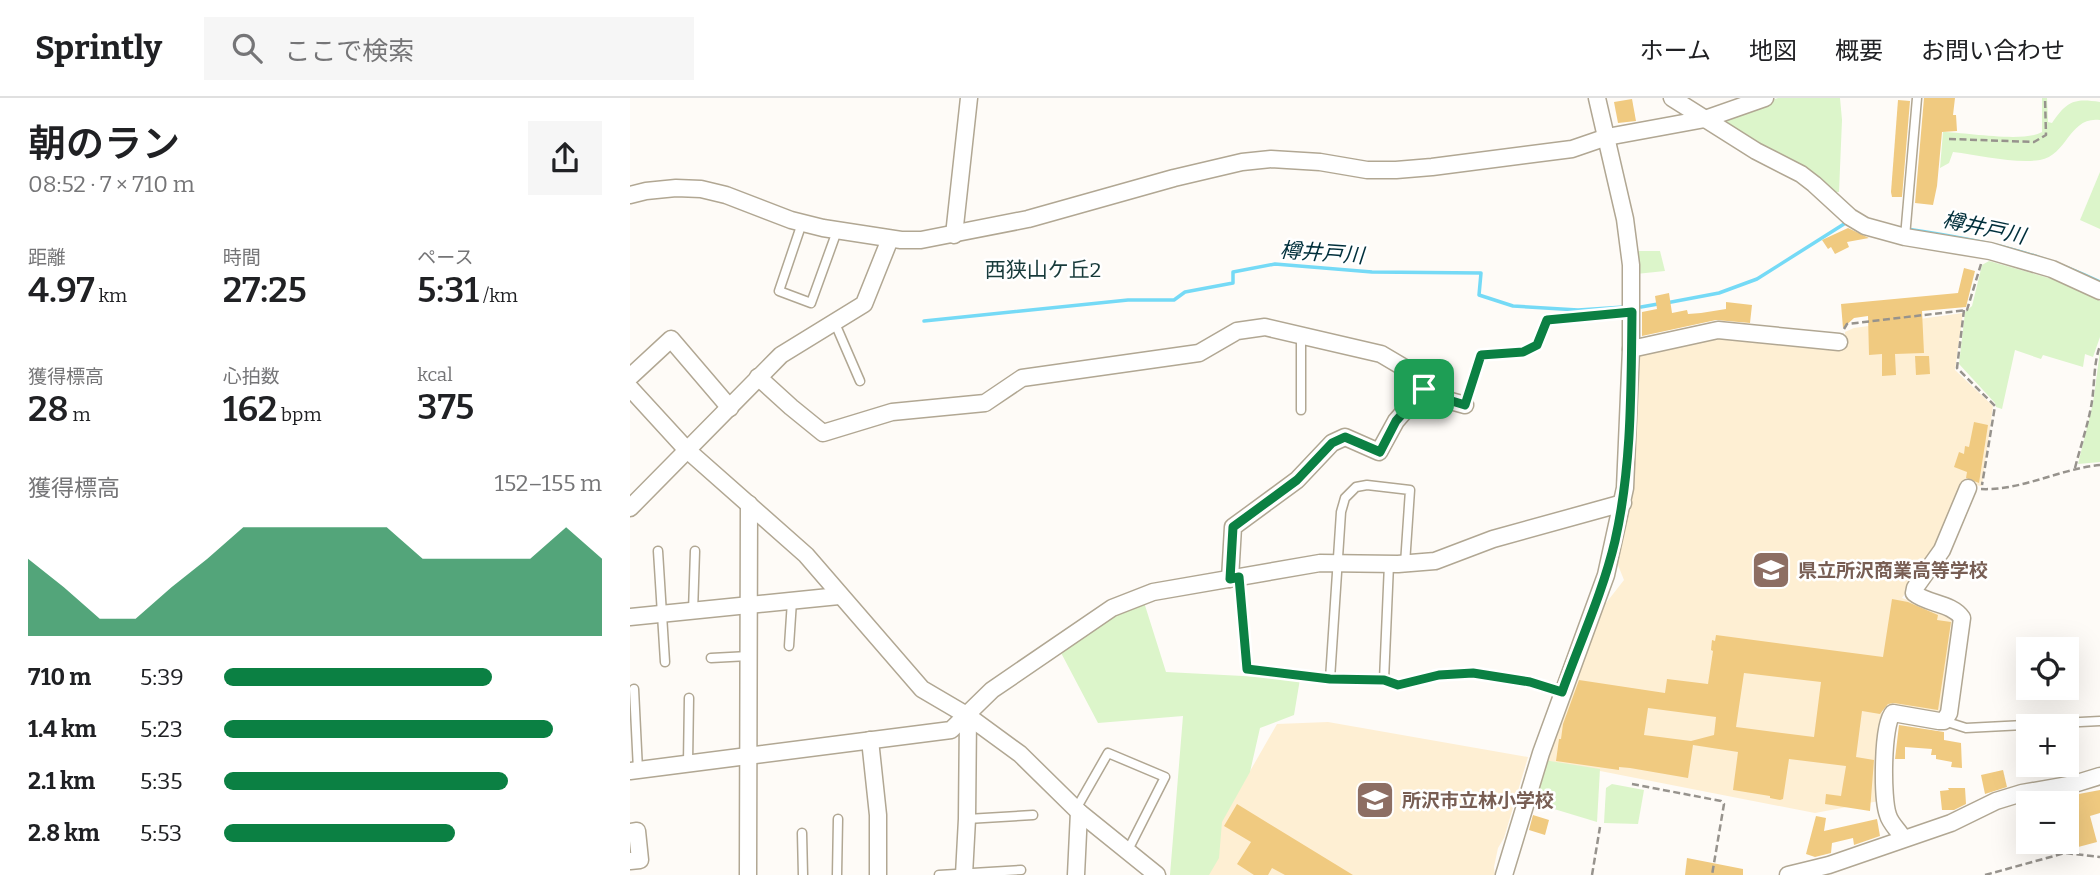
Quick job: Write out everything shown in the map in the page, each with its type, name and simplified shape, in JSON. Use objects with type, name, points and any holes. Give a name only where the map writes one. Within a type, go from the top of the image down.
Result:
[{"type":"street","points":[[954,235],[969,98]]},
{"type":"street","points":[[1504,875],[1521,814],[1562,692],[1606,575],[1623,503],[1628,444],[1631,265],[1625,219],[1597,98]]},
{"type":"street","points":[[1672,98],[1756,151],[1801,174],[1850,217],[1865,226],[1905,231],[1985,250],[2052,269],[2100,291]]},
{"type":"street","points":[[630,195],[656,190],[701,190],[726,195],[802,223],[837,231],[890,239],[922,240],[1028,219],[1242,162],[1286,159],[1367,170],[1415,169],[1572,149],[1607,137],[1705,119],[1765,98]]},
{"type":"street","points":[[630,508],[781,355],[864,304],[890,239]]},
{"type":"street","points":[[758,377],[822,433],[892,412],[985,403],[1022,378],[1199,353],[1237,331],[1265,327],[1381,354],[1402,367],[1429,394],[1465,405]]},
{"type":"street","points":[[1631,349],[1718,330],[1839,342]]},
{"type":"street","points":[[630,377],[671,339],[730,408]]},
{"type":"street","points":[[630,388],[686,449],[806,555],[922,689],[968,716],[1020,754],[1078,810],[1157,875]]},
{"type":"street","points":[[1235,578],[1233,527],[1297,480],[1332,443],[1345,437],[1380,452],[1396,421],[1424,389]]},
{"type":"street","points":[[1903,838],[1888,816],[1885,781],[1889,717],[1897,713],[1944,721],[1949,713],[1962,618],[1958,612],[1922,599],[1914,593],[1915,588],[1942,550],[1975,488]]},
{"type":"street","points":[[634,770],[951,730],[992,691],[1112,608],[1153,592],[1320,563],[1397,564],[1435,561],[1493,539],[1623,503]]},
{"type":"street","points":[[748,875],[749,504]]},
{"type":"street","points":[[630,617],[839,596]]},
{"type":"street","points":[[964,874],[968,716]]},
{"type":"street","points":[[870,740],[878,816],[878,875]]},
{"type":"street","points":[[1788,875],[1829,865],[1951,823],[1996,801],[2100,776]]},
{"type":"street","points":[[1076,875],[1078,810]]},
{"type":"street","points":[[630,832],[637,831],[640,860],[630,860]]},
{"type":"lane","points":[[1905,231],[1917,98]]},
{"type":"lane","points":[[802,223],[779,290],[811,303],[837,231]]},
{"type":"lane","points":[[834,321],[860,381]]},
{"type":"lane","points":[[1301,335],[1301,410]]},
{"type":"lane","points":[[1330,679],[1341,512],[1345,498],[1356,487],[1367,485],[1410,490],[1397,564],[1384,680]]},
{"type":"lane","points":[[658,551],[665,662]]},
{"type":"lane","points":[[693,612],[695,551]]},
{"type":"lane","points":[[1235,578],[1247,669],[1330,679],[1384,680],[1398,685],[1439,675],[1473,673],[1530,682],[1562,692]]},
{"type":"lane","points":[[789,646],[792,601]]},
{"type":"lane","points":[[711,658],[749,656]]},
{"type":"lane","points":[[634,690],[634,770]]},
{"type":"lane","points":[[688,763],[689,698]]},
{"type":"lane","points":[[1944,721],[1966,728],[2100,721]]},
{"type":"lane","points":[[1078,810],[1108,753],[1165,777],[1127,852]]},
{"type":"lane","points":[[967,819],[1033,815]]},
{"type":"lane","points":[[837,875],[838,819]]},
{"type":"lane","points":[[802,833],[803,875]]},
{"type":"lane","points":[[939,875],[1021,870]]},
{"type":"path","points":[[1949,139],[2034,142],[2046,135],[2045,98]]},
{"type":"path","points":[[1839,342],[1847,324],[1967,310],[1985,250]]},
{"type":"path","points":[[1964,310],[1957,368],[1995,405],[1975,488],[2010,488],[2075,468],[2100,465]]},
{"type":"path","points":[[1465,405],[1481,355],[1523,352],[1537,345],[1547,320],[1632,312]]},
{"type":"path","points":[[2075,468],[2091,408],[2097,367],[2095,359],[2100,346]]},
{"type":"path","points":[[1632,784],[1721,800],[1724,804],[1712,875]]},
{"type":"path","points":[[1592,875],[1600,827]]},
{"type":"path","points":[[1986,875],[2065,853],[2100,857]]},
{"type":"shaded area","name":"県立所沢商業高等学校","points":[[1963,313],[1955,370],[1993,406],[1982,486],[1964,484],[1938,546],[1902,598],[1952,615],[1956,620],[1943,711],[1940,714],[1882,706],[1879,801],[1815,813],[1544,760],[1601,603],[1606,603],[1624,580],[1616,560],[1636,357],[1641,351],[1724,335],[1845,347],[1845,332],[1854,328]]},
{"type":"shaded area","name":"所沢市立林小学校","points":[[1328,722],[1528,757],[1504,838],[1498,848],[1495,875],[1206,875],[1218,827],[1277,724]]},
{"type":"green space","points":[[1778,98],[1840,98],[1842,120],[1839,192],[1832,192],[1722,124],[1722,119],[1727,116]]},
{"type":"green space","points":[[2042,98],[2047,98],[2048,122],[2052,123],[2067,106],[2084,100],[2100,102],[2100,120],[2081,124],[2057,151],[2040,160],[2008,160],[1953,152],[1949,163],[1940,168],[1943,132],[2022,137],[2042,132]]},
{"type":"green space","points":[[2100,172],[2100,229],[2080,220]]},
{"type":"green space","points":[[1635,251],[1660,251],[1665,271],[1636,274]]},
{"type":"green space","points":[[1989,261],[2066,283],[2100,301],[2100,337],[2093,357],[2085,354],[2083,367],[2043,355],[2041,359],[2015,350],[2002,409],[1996,407],[1959,364],[1965,312],[1972,306],[1982,265]]},
{"type":"green space","points":[[2100,351],[2100,462],[2078,464],[2093,403]]},
{"type":"green space","points":[[1143,599],[1166,672],[1300,679],[1294,715],[1260,728],[1250,772],[1222,822],[1219,858],[1209,875],[1170,875],[1183,716],[1098,723],[1059,649]]},
{"type":"green space","points":[[1544,760],[1600,769],[1597,822],[1531,802]]},
{"type":"green space","points":[[1612,784],[1644,790],[1638,824],[1604,823],[1606,788]]},
{"type":"building","points":[[1924,98],[1955,98],[1953,115],[1956,115],[1957,131],[1942,132],[1933,205],[1915,203]]},
{"type":"building","points":[[1632,99],[1636,121],[1618,123],[1614,102]]},
{"type":"building","points":[[1898,100],[1910,101],[1902,197],[1892,197],[1891,192]]},
{"type":"building","points":[[1848,228],[1869,238],[1847,242],[1849,247],[1835,254],[1822,240]]},
{"type":"building","points":[[1964,268],[1975,271],[1966,307],[1922,311],[1924,353],[1895,354],[1896,375],[1882,376],[1882,354],[1869,355],[1868,316],[1854,318],[1843,328],[1841,304],[1958,293]]},
{"type":"building","points":[[1669,293],[1672,313],[1687,310],[1688,314],[1726,309],[1726,302],[1752,305],[1750,323],[1716,320],[1642,336],[1642,312],[1657,309],[1655,296]]},
{"type":"building","points":[[1915,356],[1929,356],[1930,374],[1916,375]]},
{"type":"building","points":[[1974,422],[1988,425],[1979,483],[1966,478],[1967,472],[1954,467],[1959,452],[1964,454],[1965,446],[1969,447]]},
{"type":"building","points":[[1892,599],[1908,602],[1938,615],[1937,620],[1951,622],[1938,710],[1894,703],[1888,704],[1880,714],[1862,711],[1856,757],[1874,760],[1870,811],[1825,804],[1826,794],[1841,796],[1846,766],[1789,759],[1783,799],[1780,800],[1733,790],[1738,752],[1693,745],[1688,778],[1630,768],[1619,767],[1619,770],[1556,761],[1563,724],[1579,680],[1665,693],[1667,679],[1708,684],[1712,640],[1715,641],[1716,635],[1883,657]],"holes":[[[1744,673],[1821,682],[1814,737],[1736,727]],[[1648,708],[1716,717],[1714,735],[1691,741],[1644,735]]]},
{"type":"building","points":[[1899,725],[1944,732],[1944,740],[1961,743],[1962,768],[1951,767],[1952,762],[1936,759],[1936,755],[1931,755],[1932,749],[1905,747],[1905,759],[1895,759]]},
{"type":"building","points":[[2003,770],[2007,787],[1985,794],[1981,775]]},
{"type":"building","points":[[1948,788],[1965,788],[1966,804],[1954,810],[1942,810],[1940,791],[1949,790]]},
{"type":"building","points":[[2100,790],[2100,813],[2090,816],[2097,842],[2079,847],[2079,794]]},
{"type":"building","points":[[1237,804],[1353,875],[1285,875],[1272,868],[1268,875],[1254,875],[1237,864],[1251,842],[1224,826]]},
{"type":"building","points":[[1533,815],[1549,820],[1545,835],[1529,830]]},
{"type":"building","points":[[1816,816],[1826,818],[1824,831],[1877,819],[1880,836],[1854,845],[1853,838],[1832,843],[1831,853],[1815,857],[1806,854]]},
{"type":"building","points":[[1687,858],[1743,869],[1743,875],[1685,875]]},
{"type":"waterway","name":"樽井戸川","points":[[1666,303],[1719,293],[1757,279],[1844,224]]},
{"type":"waterway","name":"樽井戸川","points":[[1907,229],[1959,237],[2029,254],[2100,282]]},
{"type":"waterway","name":"樽井戸川","points":[[924,321],[1128,300],[1174,300],[1185,292],[1233,283],[1233,272],[1275,264],[1372,272],[1481,273],[1479,295],[1513,306],[1578,310],[1624,307]]},
{"type":"waterway","name":"樽井戸川","points":[[1641,307],[1658,304]]},
{"type":"place","name":"県立所沢商業高等学校","points":[[1771,570]]},
{"type":"place","name":"所沢市立林小学校","points":[[1375,800]]},
{"type":"district","name":"西狭山ケ丘2","points":[[1043,270]]},
{"type":"route","points":[[1632,312],[1628,444],[1623,503],[1606,575],[1562,692],[1530,682],[1473,673],[1439,675],[1398,685],[1384,680],[1330,679],[1247,669],[1239,577],[1230,579],[1233,527],[1297,480],[1332,443],[1345,437],[1380,452],[1396,421],[1424,389],[1446,401],[1465,405],[1481,355],[1523,352],[1537,345],[1547,320],[1632,312]]}]
